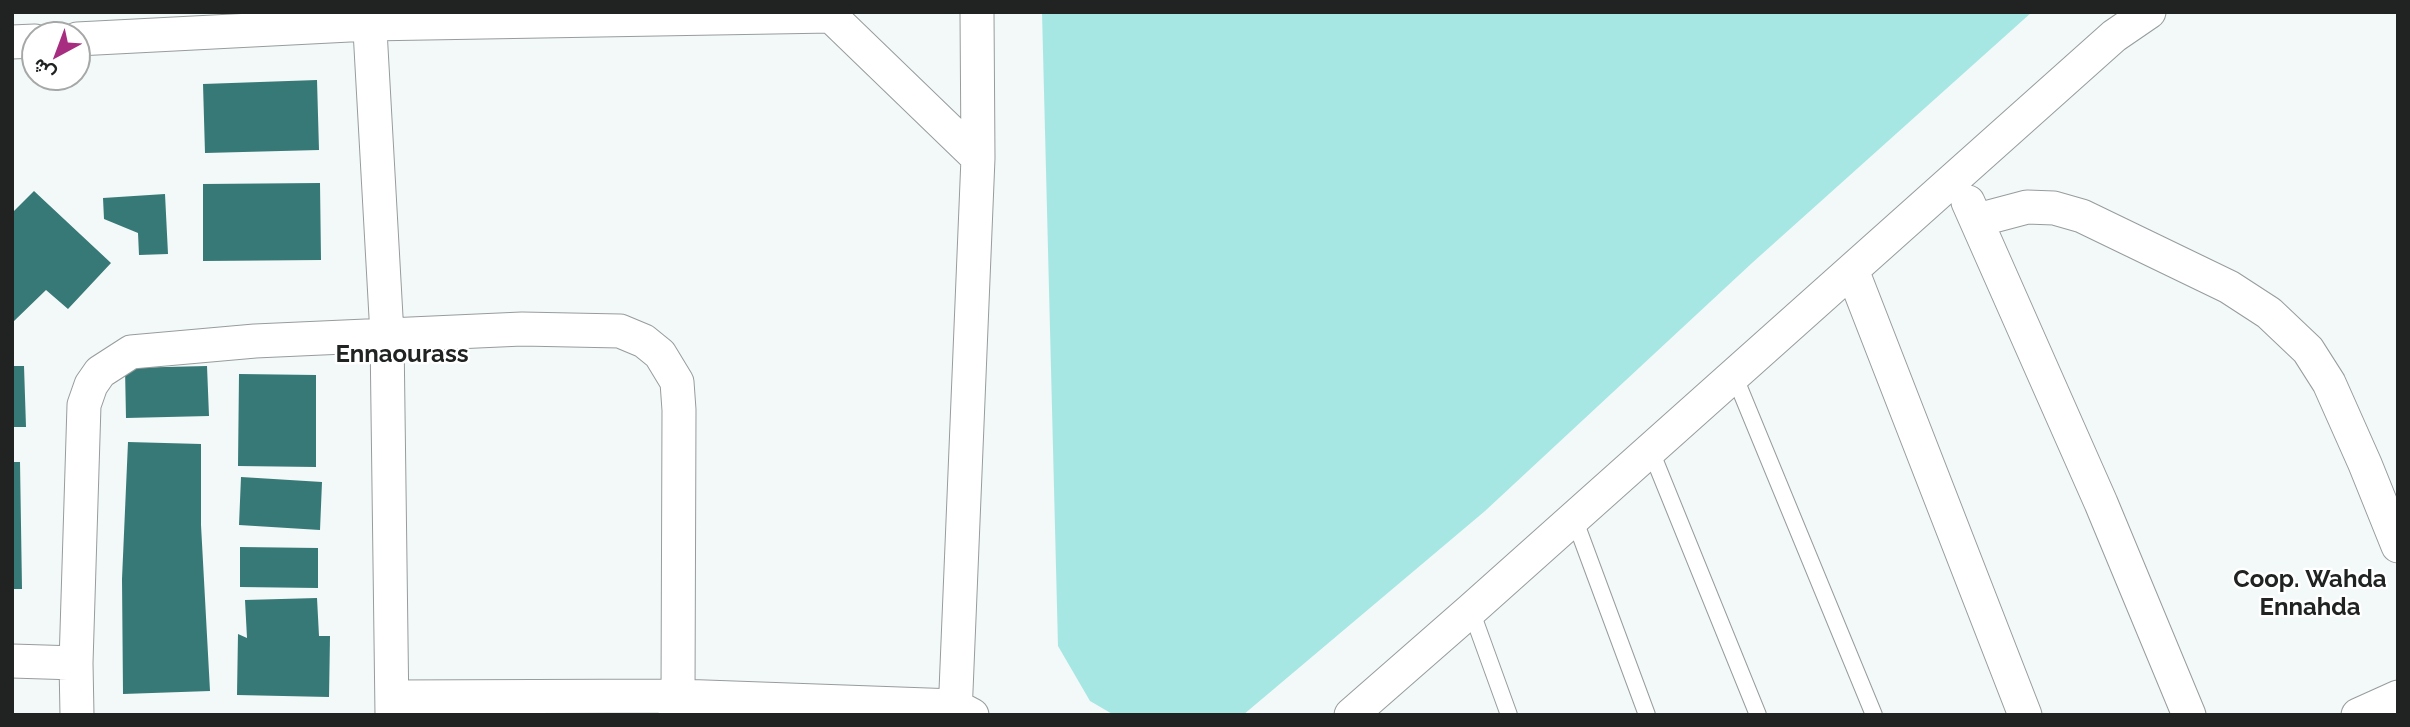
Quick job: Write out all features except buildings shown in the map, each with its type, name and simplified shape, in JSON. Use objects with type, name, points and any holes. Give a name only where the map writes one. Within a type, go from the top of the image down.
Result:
[{"type":"street","points":[[369,18],[387,335],[392,706],[676,705],[961,712],[978,158],[977,12]]},
{"type":"street","points":[[1351,715],[1651,451],[2114,36],[2149,12]]},
{"type":"street","points":[[91,37],[369,18],[833,14],[978,158]]},
{"type":"street","points":[[1956,178],[1978,220],[2101,503],[2189,715]]},
{"type":"street","points":[[1978,220],[2026,207],[2054,208],[2082,216],[2229,287],[2269,313],[2308,350],[2329,383],[2398,546]]},
{"type":"street","points":[[1852,270],[2025,715]]},
{"type":"street","points":[[77,715],[76,663],[84,405],[91,385],[100,372],[131,352],[255,341],[523,329],[621,331],[645,341],[660,354],[677,382],[676,705]]},
{"type":"street","points":[[12,661],[76,663]]},
{"type":"street","points":[[2358,715],[2398,697]]},
{"type":"lane","points":[[1734,375],[1874,715]]},
{"type":"lane","points":[[1651,451],[1758,715]]},
{"type":"lane","points":[[1574,518],[1647,715]]},
{"type":"lane","points":[[1471,610],[1509,715]]},
{"type":"shaded area","points":[[1042,12],[2032,12],[1752,263],[1485,511],[1243,715],[1114,715],[1090,701],[1058,646]]},
{"type":"district","name":"Ennaourass","points":[[402,355]]},
{"type":"district","name":"Coop. Wahda Ennahda","points":[[2310,594]]}]
